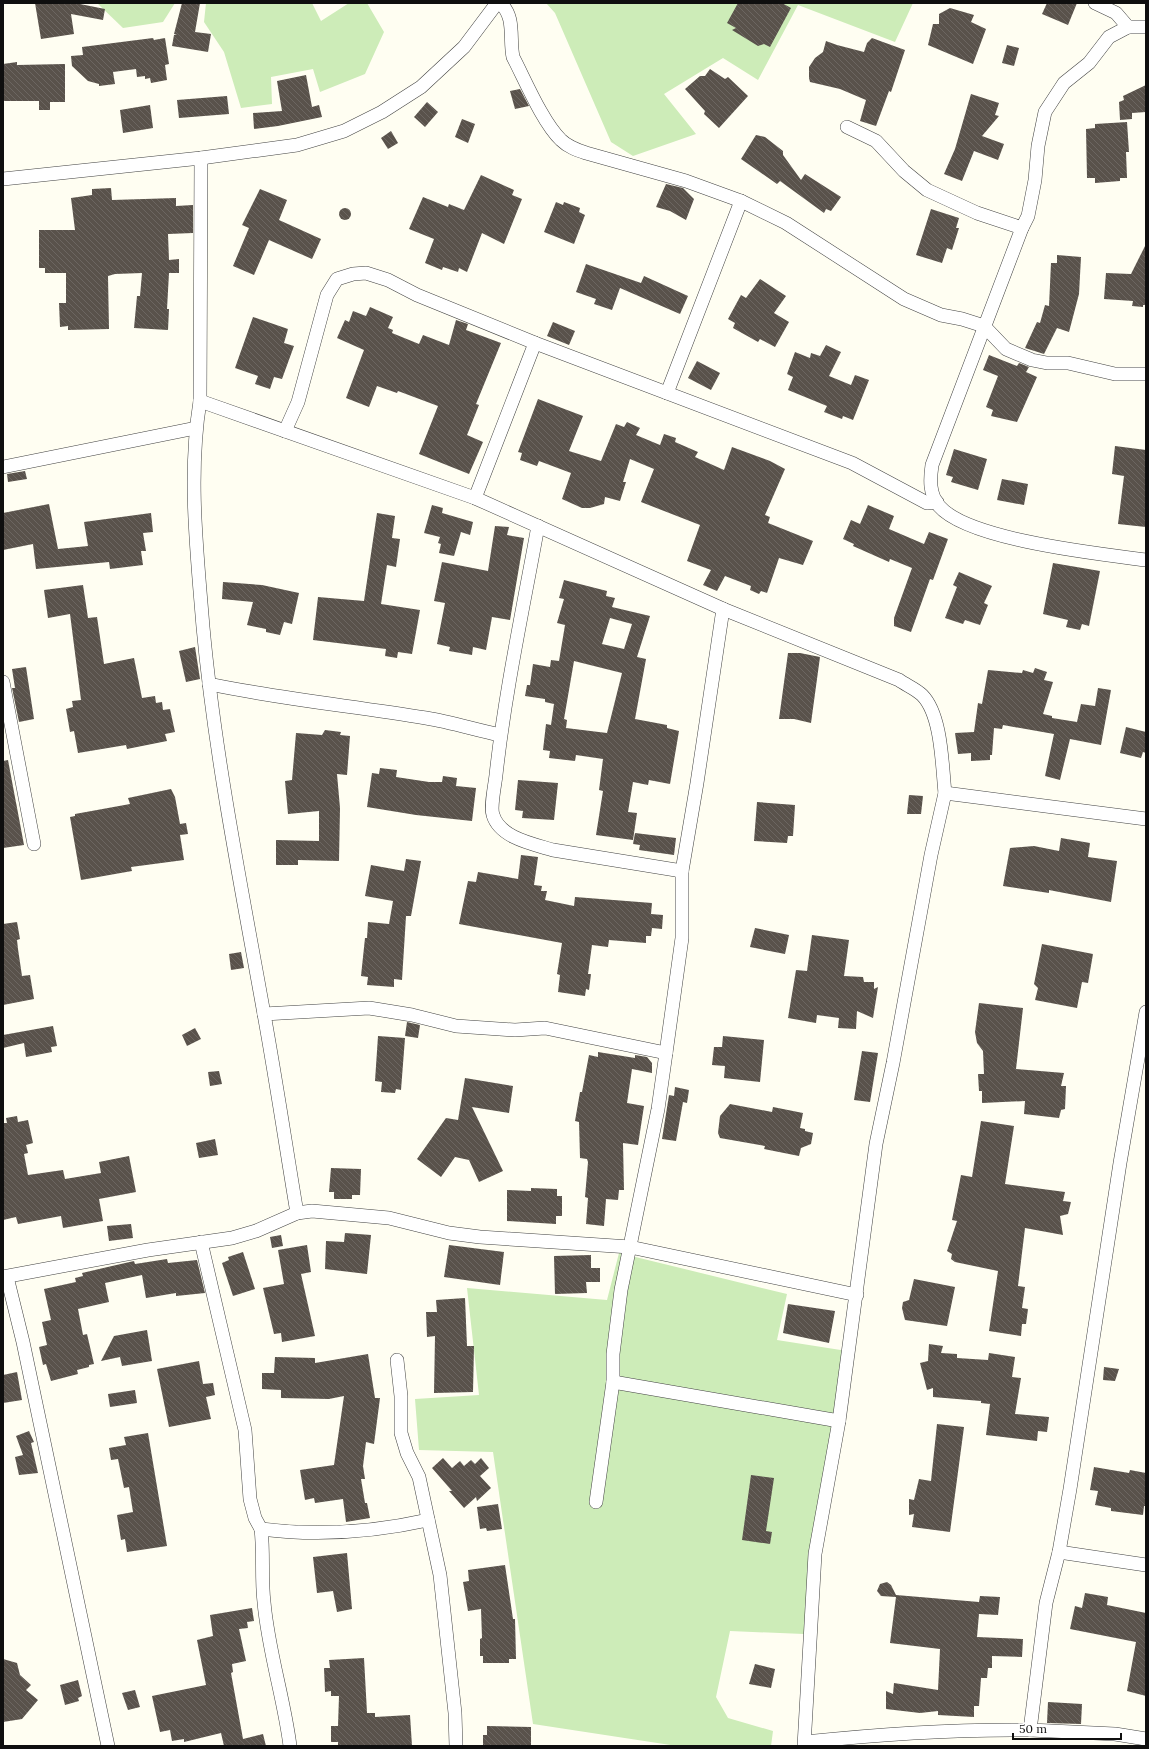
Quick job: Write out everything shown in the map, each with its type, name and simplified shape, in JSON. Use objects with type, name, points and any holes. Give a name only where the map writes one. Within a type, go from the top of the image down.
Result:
[{"type":"street","points":[[3,180],[201,158],[297,145],[344,131],[382,112],[421,87],[464,47],[498,3],[509,15],[512,24],[510,43],[513,57],[552,130],[562,141],[572,148],[686,181],[741,201],[786,223],[904,299],[941,315],[962,319],[984,326],[1006,349],[1032,360],[1047,363],[1068,363],[1115,374],[1146,374]]},
{"type":"street","points":[[1095,3],[1116,13],[1128,27]]},
{"type":"street","points":[[1146,27],[1128,27],[1108,37],[1089,63],[1064,83],[1045,112],[1038,146],[1034,188],[1028,216],[984,326],[932,465],[929,480],[937,502],[950,515],[973,526],[1052,547],[1146,560]]},
{"type":"street","points":[[847,127],[876,141],[904,171],[927,190],[977,213],[1022,228]]},
{"type":"street","points":[[201,158],[200,401],[196,428],[195,531],[209,684],[234,855],[264,1014],[297,1213]]},
{"type":"street","points":[[667,393],[741,201]]},
{"type":"street","points":[[286,431],[298,402],[326,295],[337,279],[344,276],[366,273],[388,280],[417,295],[535,343],[852,463],[927,503],[937,502]]},
{"type":"street","points":[[475,498],[535,343]]},
{"type":"street","points":[[200,401],[475,498],[723,609],[898,680],[922,695],[931,708],[936,727],[945,793],[931,855],[893,1063],[876,1144],[840,1421],[815,1554],[805,1744],[900,1733],[976,1729],[1115,1734],[1146,1739]]},
{"type":"street","points":[[3,467],[196,428]]},
{"type":"street","points":[[538,526],[500,735],[492,814],[500,828],[516,838],[554,850],[682,871]]},
{"type":"street","points":[[596,1502],[613,1382],[613,1354],[621,1290],[658,1109],[666,1053],[682,938],[682,871],[698,783],[723,609]]},
{"type":"street","points":[[3,682],[34,844]]},
{"type":"street","points":[[209,684],[264,696],[307,700],[427,718],[500,735]]},
{"type":"street","points":[[945,793],[1146,819]]},
{"type":"street","points":[[264,1014],[369,1008],[412,1015],[456,1026],[515,1030],[545,1028],[666,1053]]},
{"type":"street","points":[[1030,1730],[1046,1603],[1059,1552],[1090,1368],[1120,1162],[1146,1012]]},
{"type":"street","points":[[108,1746],[23,1342],[5,1277],[148,1250],[232,1238],[256,1232],[297,1213],[312,1211],[389,1218],[449,1233],[480,1237],[630,1248],[857,1295]]},
{"type":"street","points":[[201,1242],[245,1430],[250,1499],[255,1518],[261,1529],[264,1602],[286,1716],[290,1746]]},
{"type":"street","points":[[396,1360],[401,1396],[401,1433],[407,1453],[419,1477],[440,1575],[455,1713],[456,1746]]},
{"type":"street","points":[[613,1382],[840,1421]]},
{"type":"street","points":[[261,1529],[311,1532],[393,1528],[428,1520]]},
{"type":"street","points":[[1059,1552],[1146,1565]]},
{"type":"green space","points":[[97,3],[175,3],[163,22],[123,28]]},
{"type":"green space","points":[[206,3],[312,3],[321,21],[349,3],[367,3],[384,32],[365,74],[320,92],[313,69],[271,77],[272,104],[241,108],[224,52],[204,22]]},
{"type":"green space","points":[[546,3],[913,3],[895,42],[798,5],[758,80],[723,58],[664,94],[696,134],[633,156],[611,142],[555,13]]},
{"type":"green space","points":[[619,1253],[787,1294],[777,1340],[847,1351],[804,1634],[730,1631],[716,1697],[728,1718],[773,1731],[771,1746],[677,1746],[533,1724],[493,1452],[419,1450],[415,1399],[479,1395],[467,1288],[607,1300]]},
{"type":"building","points":[[35,3],[75,3],[105,9],[103,20],[71,14],[74,34],[41,39]]},
{"type":"building","points":[[182,3],[200,3],[195,32],[211,34],[208,52],[172,46],[174,35],[177,35],[174,34]]},
{"type":"building","points":[[738,3],[782,3],[791,8],[770,47],[764,44],[758,46],[732,30],[736,28],[727,23]]},
{"type":"building","points":[[1047,3],[1077,3],[1068,25],[1042,14]]},
{"type":"building","points":[[950,8],[974,15],[971,22],[986,29],[973,64],[928,45],[933,24],[939,24],[939,14]]},
{"type":"building","points":[[153,38],[154,40],[165,38],[169,64],[165,65],[167,80],[151,83],[150,78],[145,79],[145,76],[137,77],[136,69],[113,72],[115,84],[99,86],[99,84],[88,81],[72,66],[71,56],[83,55],[82,47]]},
{"type":"building","points":[[872,38],[905,50],[891,92],[889,91],[876,126],[860,121],[866,100],[840,89],[810,82],[809,78],[809,67],[815,58],[823,52],[826,41],[864,52],[867,43]]},
{"type":"building","points":[[1007,45],[1019,48],[1014,66],[1002,63]]},
{"type":"building","points":[[17,62],[17,65],[65,64],[65,102],[50,102],[50,110],[39,110],[39,101],[3,101],[3,64]]},
{"type":"building","points":[[710,69],[725,79],[728,77],[748,96],[719,128],[704,114],[705,111],[685,89],[700,76],[705,76]]},
{"type":"building","points":[[306,75],[312,107],[319,105],[322,117],[278,126],[254,129],[253,113],[282,111],[277,81]]},
{"type":"building","points":[[1146,85],[1146,112],[1132,113],[1132,119],[1120,120],[1119,102],[1124,100],[1123,96]]},
{"type":"building","points":[[520,89],[529,106],[515,109],[510,91]]},
{"type":"building","points":[[971,94],[999,103],[995,115],[999,116],[982,136],[1004,144],[998,160],[974,151],[962,181],[944,174],[955,149]]},
{"type":"building","points":[[227,96],[229,114],[179,118],[177,100]]},
{"type":"building","points":[[427,102],[438,112],[425,127],[414,117]]},
{"type":"building","points":[[150,105],[153,128],[123,133],[120,110]]},
{"type":"building","points":[[462,119],[475,124],[468,143],[455,137]]},
{"type":"building","points":[[1127,122],[1129,152],[1126,152],[1127,178],[1120,178],[1120,181],[1095,183],[1095,178],[1087,178],[1086,129],[1095,128],[1095,124]]},
{"type":"building","points":[[391,131],[398,143],[388,149],[381,138]]},
{"type":"building","points":[[756,135],[765,137],[783,151],[783,155],[801,180],[805,174],[841,197],[831,211],[826,209],[824,213],[780,181],[777,184],[741,159]]},
{"type":"building","points":[[481,175],[514,190],[512,195],[522,199],[504,244],[482,233],[467,272],[459,268],[458,272],[443,267],[442,270],[425,263],[434,239],[409,229],[423,197],[448,207],[449,204],[464,210]]},
{"type":"building","points":[[666,184],[683,188],[694,199],[686,220],[670,211],[656,207]]},
{"type":"building","points":[[111,188],[112,200],[176,198],[176,206],[193,205],[193,233],[168,234],[169,260],[179,259],[179,273],[169,273],[167,309],[169,309],[168,330],[134,328],[137,296],[140,296],[142,273],[115,274],[108,276],[109,329],[68,330],[68,326],[60,327],[59,303],[66,303],[66,273],[45,273],[45,268],[39,268],[39,230],[75,230],[71,198],[92,195],[92,189]]},
{"type":"building","points":[[260,189],[287,200],[279,220],[321,239],[312,259],[269,240],[254,275],[233,266],[249,228],[242,225]]},
{"type":"building","points":[[556,202],[563,205],[564,202],[580,208],[579,212],[585,215],[574,244],[544,232]]},
{"type":"building","points":[[345,208],[349,210],[351,214],[349,218],[345,220],[341,218],[339,214],[341,210]]},
{"type":"building","points":[[931,209],[959,218],[956,228],[959,228],[952,250],[947,248],[942,263],[916,255]]},
{"type":"building","points":[[1146,244],[1146,305],[1143,305],[1143,307],[1132,306],[1133,301],[1104,299],[1106,273],[1131,274]]},
{"type":"building","points":[[1057,255],[1081,257],[1079,294],[1069,332],[1057,328],[1044,354],[1025,348],[1037,322],[1040,323],[1045,305],[1049,306],[1051,263],[1057,263]]},
{"type":"building","points":[[586,264],[641,283],[644,276],[688,296],[680,314],[620,288],[612,310],[594,304],[596,299],[576,292]]},
{"type":"building","points":[[760,279],[786,296],[774,313],[789,322],[775,347],[760,339],[758,342],[733,328],[735,323],[728,319],[741,295],[746,298]]},
{"type":"building","points":[[370,307],[393,317],[388,328],[393,330],[392,333],[419,344],[423,335],[449,345],[456,320],[468,324],[466,330],[501,343],[476,404],[479,405],[467,435],[483,442],[469,474],[419,454],[438,406],[398,391],[397,393],[377,386],[369,407],[346,398],[364,350],[337,338],[345,320],[349,322],[353,311],[366,316]]},
{"type":"building","points":[[253,317],[288,329],[284,343],[294,346],[282,379],[274,377],[270,389],[255,384],[258,376],[235,368]]},
{"type":"building","points":[[553,322],[575,331],[569,345],[547,336]]},
{"type":"building","points":[[826,345],[841,352],[829,376],[851,385],[855,375],[869,380],[853,420],[843,416],[842,419],[824,412],[827,406],[788,390],[793,377],[787,374],[795,352],[810,358],[811,353],[820,356]]},
{"type":"building","points":[[989,355],[1017,366],[1019,363],[1029,367],[1026,372],[1037,377],[1017,422],[991,416],[993,410],[986,407],[998,376],[983,370]]},
{"type":"building","points":[[697,361],[720,373],[711,390],[688,378]]},
{"type":"building","points":[[538,399],[583,416],[569,451],[601,461],[616,424],[624,427],[627,422],[640,428],[636,435],[660,445],[664,434],[676,438],[675,442],[698,452],[695,457],[724,470],[732,447],[770,461],[785,469],[765,515],[770,517],[768,523],[813,541],[803,565],[779,558],[767,593],[761,591],[759,594],[750,590],[751,586],[725,576],[717,591],[703,585],[711,570],[687,561],[700,525],[641,502],[654,469],[630,459],[623,482],[626,482],[620,501],[605,497],[604,504],[590,508],[582,508],[562,499],[571,473],[539,461],[537,466],[520,460],[522,453],[518,452]]},
{"type":"building","points":[[1115,446],[1146,450],[1146,527],[1118,524],[1124,476],[1112,474]]},
{"type":"building","points":[[954,449],[987,459],[978,490],[951,482],[953,477],[946,475]]},
{"type":"building","points":[[25,471],[27,479],[8,482],[7,474]]},
{"type":"building","points":[[1002,479],[1028,484],[1024,505],[997,500]]},
{"type":"building","points":[[49,504],[58,549],[88,546],[84,522],[151,513],[153,532],[143,533],[146,551],[141,551],[143,565],[110,569],[109,562],[36,569],[33,544],[3,550],[3,513]]},
{"type":"building","points":[[432,505],[443,508],[442,513],[473,522],[470,535],[461,532],[454,556],[439,553],[441,544],[438,543],[440,537],[424,533]]},
{"type":"building","points":[[868,505],[894,516],[889,529],[924,544],[929,532],[948,539],[933,580],[930,579],[911,632],[894,626],[894,618],[912,568],[890,559],[889,562],[853,546],[854,544],[843,539],[851,520],[860,524]]},
{"type":"building","points":[[377,513],[395,516],[392,538],[400,539],[396,567],[387,565],[381,604],[420,610],[412,654],[398,652],[397,658],[385,656],[386,649],[313,640],[318,597],[364,601]]},
{"type":"building","points":[[495,526],[509,527],[507,535],[524,538],[510,620],[492,617],[486,650],[473,647],[472,655],[449,651],[450,647],[437,644],[445,603],[434,601],[442,562],[488,571]]},
{"type":"building","points":[[1053,563],[1100,571],[1089,626],[1082,624],[1080,630],[1066,627],[1068,620],[1043,614]]},
{"type":"building","points":[[959,572],[992,586],[984,603],[988,605],[980,625],[965,620],[963,624],[945,618],[957,587],[953,585]]},
{"type":"building","points":[[564,580],[607,591],[606,596],[615,598],[612,607],[650,616],[637,657],[646,659],[635,719],[667,725],[667,728],[679,731],[670,784],[649,780],[648,785],[633,782],[628,812],[637,813],[633,840],[596,835],[603,791],[599,790],[603,759],[576,755],[575,761],[549,758],[550,751],[543,750],[546,724],[551,725],[554,704],[545,702],[545,699],[525,696],[527,685],[530,685],[533,664],[550,667],[551,660],[559,661],[565,625],[557,623],[564,599],[559,598]],"holes":[[[610,618],[632,624],[624,649],[602,644]],[[574,661],[622,673],[607,733],[566,728],[567,720],[564,719]]]},
{"type":"building","points":[[223,582],[262,585],[299,593],[292,624],[284,622],[280,635],[266,632],[266,629],[247,625],[253,602],[222,599]]},
{"type":"building","points":[[83,585],[88,618],[97,617],[104,664],[134,658],[142,698],[155,696],[156,703],[162,702],[163,710],[170,709],[175,732],[165,734],[167,741],[127,749],[126,745],[78,753],[74,731],[70,732],[66,709],[73,707],[72,701],[81,700],[70,614],[48,618],[44,590]]},
{"type":"building","points":[[195,647],[200,679],[186,682],[179,651]]},
{"type":"building","points":[[788,653],[800,653],[820,657],[811,723],[794,719],[779,719]]},
{"type":"building","points":[[26,667],[34,719],[19,722],[12,688],[15,688],[12,669]]},
{"type":"building","points":[[1035,668],[1047,672],[1044,680],[1053,682],[1043,714],[1052,716],[1052,718],[1077,722],[1081,704],[1095,706],[1098,688],[1111,690],[1101,745],[1070,739],[1060,780],[1045,776],[1054,734],[1003,725],[1002,729],[994,728],[992,755],[990,755],[990,760],[971,761],[971,753],[958,754],[955,733],[974,732],[978,703],[982,704],[988,670],[1022,673],[1023,670],[1033,673]]},
{"type":"building","points":[[1126,727],[1146,732],[1146,753],[1143,752],[1141,758],[1120,753]]},
{"type":"building","points":[[325,730],[341,732],[340,735],[350,736],[347,775],[337,774],[340,808],[339,861],[298,860],[298,865],[276,865],[276,840],[319,841],[319,811],[288,814],[285,781],[292,780],[296,733],[322,735]]},
{"type":"building","points":[[8,760],[24,845],[3,848],[3,761]]},
{"type":"building","points":[[380,768],[397,770],[396,777],[429,782],[442,782],[443,776],[457,778],[456,786],[476,788],[472,821],[416,815],[367,807],[372,773],[379,774]]},
{"type":"building","points":[[518,780],[558,783],[554,820],[522,818],[523,811],[515,810]]},
{"type":"building","points":[[171,789],[175,797],[180,824],[186,823],[188,834],[180,835],[184,860],[131,867],[132,871],[81,880],[70,817],[75,816],[75,814],[130,804],[128,798]]},
{"type":"building","points":[[909,795],[923,796],[921,814],[907,814]]},
{"type":"building","points":[[757,802],[795,805],[793,836],[788,836],[787,843],[754,841]]},
{"type":"building","points":[[635,833],[676,838],[674,855],[639,850],[640,845],[633,844]]},
{"type":"building","points":[[1061,838],[1090,843],[1088,857],[1117,861],[1111,902],[1049,890],[1049,893],[1003,886],[1010,848],[1034,846],[1059,851]]},
{"type":"building","points":[[521,855],[538,857],[534,885],[542,886],[541,891],[547,891],[545,900],[574,906],[575,897],[652,903],[651,914],[663,915],[662,929],[652,928],[651,936],[646,936],[646,943],[609,940],[608,947],[592,945],[588,974],[591,974],[589,990],[586,989],[585,996],[558,992],[560,975],[557,974],[562,943],[459,924],[468,881],[476,882],[478,872],[518,879]]},
{"type":"building","points":[[406,859],[421,861],[411,916],[406,916],[402,980],[394,979],[394,987],[367,985],[368,977],[361,976],[368,922],[389,924],[393,901],[365,896],[371,865],[404,871]]},
{"type":"building","points":[[17,922],[20,939],[17,940],[22,976],[30,975],[34,999],[3,1005],[3,924]]},
{"type":"building","points":[[755,928],[789,935],[785,954],[750,947]]},
{"type":"building","points":[[812,935],[849,940],[844,976],[863,977],[864,982],[874,982],[874,989],[878,987],[873,1018],[857,1011],[856,1029],[838,1028],[839,1018],[817,1015],[816,1023],[788,1018],[796,970],[807,971]]},
{"type":"building","points":[[1042,944],[1093,954],[1088,983],[1082,982],[1077,1008],[1035,1000],[1038,988],[1034,984]]},
{"type":"building","points":[[241,952],[244,968],[231,970],[229,954]]},
{"type":"building","points":[[979,1003],[1023,1008],[1016,1069],[1064,1073],[1061,1086],[1066,1086],[1065,1109],[1061,1110],[1059,1118],[1024,1114],[1025,1101],[982,1103],[982,1091],[979,1091],[978,1074],[984,1074],[983,1051],[977,1043],[975,1032]]},
{"type":"building","points":[[407,1022],[420,1025],[418,1038],[405,1036]]},
{"type":"building","points":[[53,1026],[57,1046],[51,1047],[52,1052],[26,1057],[24,1043],[3,1048],[3,1035]]},
{"type":"building","points":[[195,1028],[201,1039],[187,1046],[182,1035]]},
{"type":"building","points":[[378,1036],[405,1038],[401,1090],[396,1089],[395,1093],[381,1092],[382,1082],[375,1081]]},
{"type":"building","points":[[723,1036],[764,1040],[760,1082],[724,1078],[725,1066],[712,1065],[714,1047],[722,1047]]},
{"type":"building","points":[[862,1051],[878,1053],[870,1102],[854,1100]]},
{"type":"building","points":[[598,1052],[635,1058],[635,1055],[647,1057],[652,1063],[652,1073],[632,1069],[627,1103],[644,1106],[638,1145],[623,1143],[624,1190],[619,1190],[618,1200],[606,1199],[604,1226],[586,1224],[588,1198],[585,1197],[588,1162],[587,1159],[580,1158],[579,1122],[575,1121],[589,1055],[598,1057]]},
{"type":"building","points":[[219,1071],[222,1084],[210,1086],[208,1072]]},
{"type":"building","points":[[465,1078],[513,1086],[509,1113],[472,1107],[503,1171],[479,1182],[469,1160],[455,1157],[441,1177],[417,1159],[446,1118],[458,1120]]},
{"type":"building","points":[[675,1087],[689,1090],[687,1103],[683,1102],[676,1141],[662,1139],[669,1095],[674,1096]]},
{"type":"building","points":[[730,1104],[772,1112],[773,1107],[803,1113],[800,1128],[813,1133],[811,1144],[801,1148],[799,1156],[764,1149],[765,1146],[720,1138],[718,1133],[720,1116]]},
{"type":"building","points":[[17,1116],[18,1122],[28,1120],[33,1143],[26,1145],[28,1153],[24,1154],[28,1175],[63,1170],[65,1179],[101,1173],[99,1162],[129,1156],[136,1192],[99,1199],[103,1221],[63,1228],[61,1216],[18,1224],[16,1217],[3,1220],[3,1123],[7,1123],[6,1118]]},
{"type":"building","points":[[981,1121],[1014,1126],[1005,1184],[1065,1192],[1063,1201],[1071,1202],[1068,1214],[1060,1216],[1063,1235],[1025,1228],[1018,1286],[1025,1287],[1022,1308],[1028,1309],[1026,1324],[1022,1324],[1021,1336],[989,1331],[998,1271],[955,1262],[951,1259],[952,1254],[947,1251],[957,1221],[952,1220],[961,1175],[972,1177]]},
{"type":"building","points":[[215,1139],[218,1155],[199,1158],[196,1143]]},
{"type":"building","points":[[331,1168],[361,1169],[360,1195],[352,1195],[352,1199],[334,1199],[334,1192],[329,1192]]},
{"type":"building","points":[[531,1188],[557,1189],[557,1196],[562,1196],[562,1216],[556,1216],[556,1224],[507,1221],[507,1190],[531,1191]]},
{"type":"building","points":[[131,1224],[133,1238],[109,1241],[107,1226]]},
{"type":"building","points":[[345,1233],[371,1235],[367,1274],[325,1269],[326,1241],[344,1242]]},
{"type":"building","points":[[281,1235],[283,1246],[272,1248],[270,1237]]},
{"type":"building","points":[[307,1245],[311,1272],[301,1274],[315,1336],[282,1342],[281,1333],[274,1334],[263,1288],[284,1284],[278,1250]]},
{"type":"building","points":[[449,1245],[504,1252],[500,1285],[444,1277]]},
{"type":"building","points":[[243,1252],[255,1289],[233,1296],[222,1263],[229,1260],[228,1257]]},
{"type":"building","points":[[591,1255],[591,1268],[600,1268],[600,1282],[586,1282],[587,1293],[555,1294],[554,1256]]},
{"type":"building","points":[[167,1259],[168,1263],[197,1260],[205,1293],[176,1296],[176,1293],[146,1298],[142,1275],[105,1283],[109,1302],[78,1309],[83,1335],[87,1334],[94,1364],[77,1370],[78,1374],[51,1381],[46,1364],[43,1365],[39,1347],[47,1345],[42,1322],[51,1320],[44,1289],[76,1282],[75,1278],[83,1276],[82,1273],[134,1261],[135,1264]]},
{"type":"building","points":[[914,1279],[955,1287],[947,1326],[905,1320],[902,1308],[903,1302],[909,1300]]},
{"type":"building","points":[[465,1298],[467,1346],[474,1346],[473,1392],[434,1393],[435,1336],[427,1337],[426,1312],[437,1312],[436,1300]]},
{"type":"building","points":[[788,1304],[835,1311],[829,1343],[783,1333]]},
{"type":"building","points":[[147,1330],[152,1361],[122,1366],[120,1357],[101,1361],[114,1336]]},
{"type":"building","points":[[929,1344],[943,1346],[941,1353],[957,1354],[957,1358],[988,1360],[989,1353],[1015,1357],[1012,1377],[1021,1378],[1015,1414],[1049,1417],[1047,1432],[1038,1431],[1037,1441],[986,1435],[990,1404],[981,1403],[981,1401],[933,1397],[933,1388],[927,1390],[920,1363],[928,1361]]},
{"type":"building","points":[[368,1354],[375,1398],[380,1398],[374,1444],[366,1442],[363,1466],[365,1479],[361,1479],[365,1503],[367,1503],[370,1518],[346,1522],[343,1499],[315,1503],[314,1498],[305,1500],[300,1470],[334,1465],[344,1396],[329,1399],[281,1398],[281,1390],[262,1389],[262,1373],[274,1373],[275,1357],[315,1358],[315,1363]]},
{"type":"building","points":[[199,1361],[203,1384],[213,1383],[215,1395],[206,1397],[211,1419],[169,1427],[157,1369]]},
{"type":"building","points":[[1104,1367],[1119,1369],[1115,1381],[1103,1380]]},
{"type":"building","points":[[17,1372],[22,1400],[3,1403],[3,1375]]},
{"type":"building","points":[[135,1390],[137,1403],[110,1407],[108,1394]]},
{"type":"building","points":[[937,1424],[964,1427],[950,1532],[912,1527],[914,1514],[909,1515],[909,1499],[914,1500],[919,1479],[931,1481]]},
{"type":"building","points":[[29,1431],[34,1442],[31,1443],[38,1473],[19,1475],[15,1457],[23,1455],[16,1436]]},
{"type":"building","points":[[148,1433],[167,1546],[127,1552],[125,1539],[121,1540],[117,1515],[133,1512],[129,1487],[124,1488],[118,1459],[111,1460],[109,1448],[126,1445],[124,1437]]},
{"type":"building","points":[[443,1458],[452,1468],[460,1461],[464,1466],[471,1460],[475,1464],[481,1458],[489,1468],[480,1476],[491,1488],[477,1501],[476,1497],[464,1508],[449,1491],[452,1491],[432,1468]]},
{"type":"building","points":[[1094,1467],[1129,1473],[1130,1470],[1146,1473],[1146,1506],[1144,1506],[1143,1515],[1111,1511],[1111,1508],[1095,1505],[1098,1491],[1090,1490]]},
{"type":"building","points":[[751,1475],[774,1478],[766,1531],[772,1532],[770,1544],[742,1540]]},
{"type":"building","points":[[498,1504],[502,1529],[487,1531],[486,1528],[480,1529],[477,1507]]},
{"type":"building","points":[[347,1553],[352,1609],[337,1612],[333,1591],[317,1593],[313,1557]]},
{"type":"building","points":[[505,1565],[513,1619],[515,1619],[516,1659],[509,1659],[509,1663],[483,1663],[483,1656],[480,1656],[480,1639],[482,1638],[481,1609],[468,1611],[463,1582],[469,1581],[468,1570]]},
{"type":"building","points":[[887,1582],[891,1585],[896,1595],[979,1602],[980,1596],[1000,1597],[998,1615],[979,1614],[977,1637],[1023,1639],[1022,1657],[992,1656],[992,1668],[988,1668],[987,1678],[981,1678],[979,1706],[974,1706],[974,1717],[938,1715],[938,1711],[920,1713],[886,1709],[886,1691],[893,1694],[894,1683],[938,1690],[940,1649],[890,1643],[896,1597],[881,1596],[877,1591],[880,1584]]},
{"type":"building","points":[[1085,1593],[1108,1597],[1107,1605],[1146,1613],[1146,1696],[1127,1691],[1136,1642],[1070,1629],[1075,1606],[1082,1608]]},
{"type":"building","points":[[252,1608],[254,1621],[247,1622],[248,1628],[239,1629],[246,1661],[232,1664],[233,1672],[231,1673],[243,1739],[263,1734],[266,1746],[224,1746],[221,1733],[184,1742],[184,1739],[172,1741],[170,1730],[160,1732],[152,1696],[206,1685],[197,1640],[213,1636],[210,1615]]},
{"type":"building","points":[[364,1658],[367,1713],[375,1713],[375,1717],[410,1715],[412,1746],[338,1746],[338,1742],[331,1742],[331,1726],[338,1726],[339,1696],[331,1696],[331,1691],[325,1692],[324,1668],[330,1668],[329,1660]]},
{"type":"building","points":[[3,1659],[17,1663],[20,1675],[31,1685],[26,1690],[38,1700],[22,1719],[3,1722]]},
{"type":"building","points":[[755,1664],[775,1669],[771,1688],[749,1684]]},
{"type":"building","points":[[78,1680],[82,1696],[78,1698],[79,1701],[65,1705],[60,1685]]},
{"type":"building","points":[[135,1690],[140,1707],[128,1710],[122,1693]]},
{"type":"building","points":[[1048,1702],[1082,1704],[1081,1724],[1047,1723]]},
{"type":"building","points":[[487,1726],[531,1727],[531,1746],[483,1746],[483,1735],[487,1735]]}]
